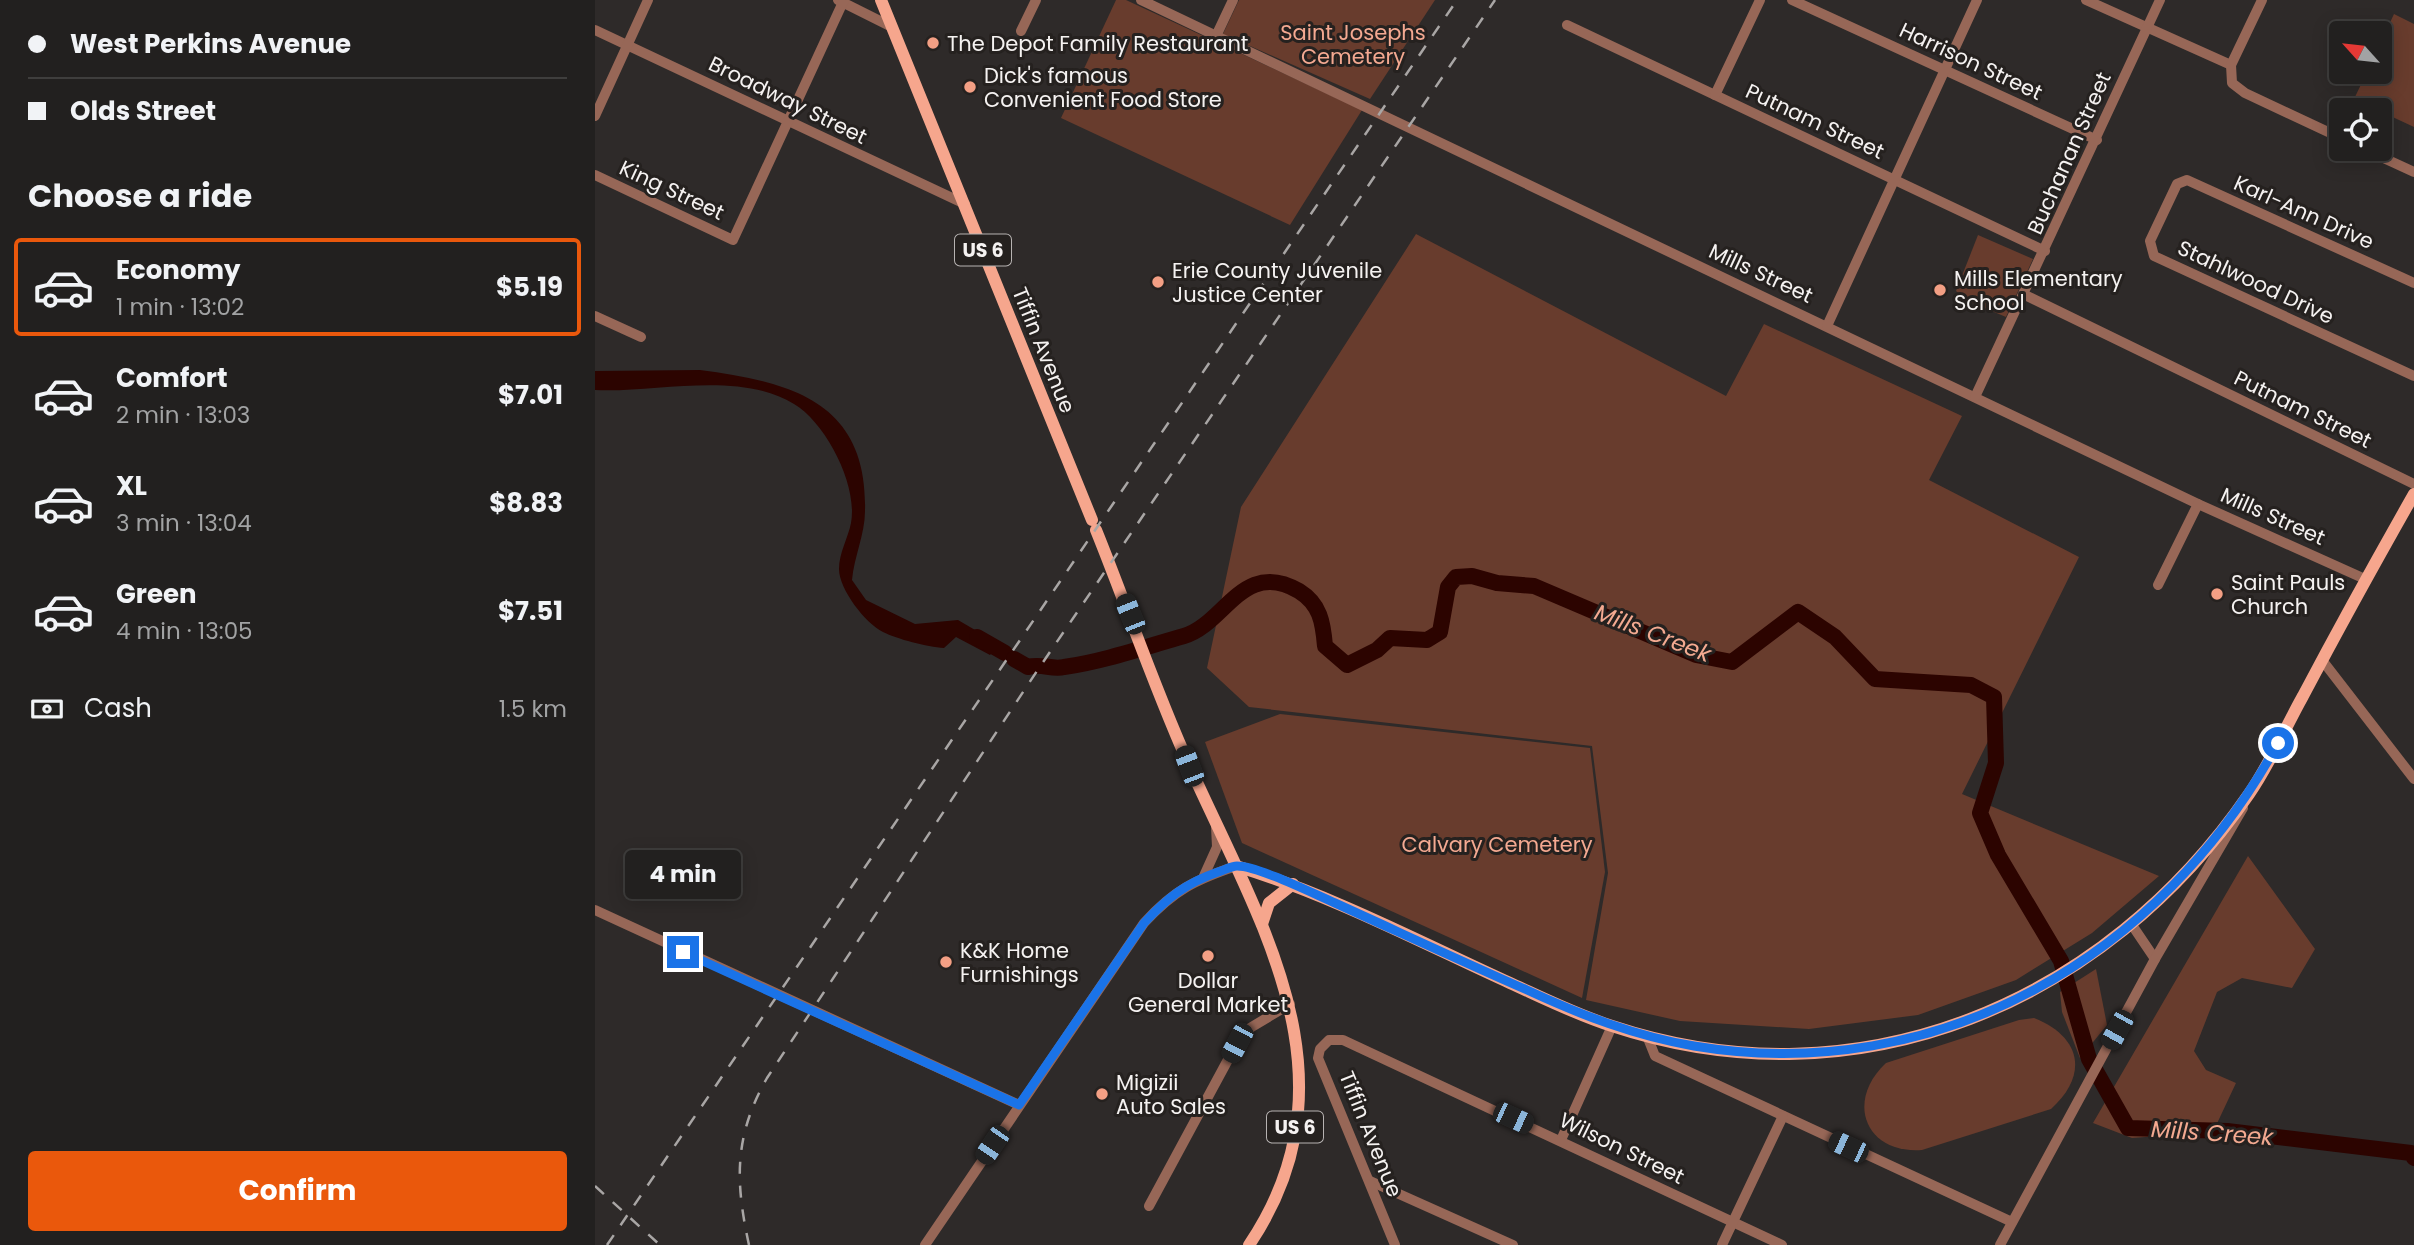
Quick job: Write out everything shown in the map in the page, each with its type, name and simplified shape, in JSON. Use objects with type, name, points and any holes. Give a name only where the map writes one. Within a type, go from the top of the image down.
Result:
[{"type":"main road","name":"Tiffin Avenue","points":[[881,0],[1139,635],[1189,766],[1236,866]]},
{"type":"main road","points":[[1236,866],[1293,884],[1612,1026],[1647,1036],[1714,1049],[1814,1052],[1875,1045],[1951,1027],[2004,1006],[2074,969],[2132,925],[2182,877],[2251,792],[2365,579],[2414,494]]},
{"type":"main road","name":"US 6","points":[[1236,866],[1262,924],[1290,1004],[1299,1050],[1295,1130],[1278,1192],[1249,1245]]},
{"type":"main road","points":[[1262,924],[1269,903],[1293,884]]},
{"type":"street","points":[[595,116],[648,0]]},
{"type":"street","points":[[1021,31],[1036,0]]},
{"type":"street","name":"Mills Street","points":[[1141,0],[2198,504],[2365,579]]},
{"type":"street","points":[[1217,34],[1233,0]]},
{"type":"street","points":[[1716,95],[1760,0]]},
{"type":"street","name":"Harrison Street","points":[[1792,0],[2097,140]]},
{"type":"street","points":[[1828,326],[1977,0]]},
{"type":"street","points":[[2086,0],[2231,65]]},
{"type":"street","name":"Buchanan Street","points":[[1975,397],[2025,295],[2160,0]]},
{"type":"street","points":[[2262,0],[2231,65],[2232,83],[2245,93],[2329,132]]},
{"type":"street","points":[[787,121],[841,1],[892,27]]},
{"type":"street","name":"Putnam Street","points":[[1567,25],[2045,251]]},
{"type":"street","name":"Broadway Street","points":[[595,30],[965,204]]},
{"type":"street","name":"King Street","points":[[595,175],[733,240],[787,121]]},
{"type":"street","points":[[2390,161],[2414,172]]},
{"type":"street","name":"Karl-Ann Drive","points":[[2177,184],[2187,180],[2414,283]]},
{"type":"street","name":"Stahlwood Drive","points":[[2177,184],[2150,241],[2154,256],[2414,376]]},
{"type":"street","name":"Putnam Street","points":[[2025,295],[2414,484]]},
{"type":"street","points":[[595,316],[641,337]]},
{"type":"street","points":[[2158,585],[2198,504]]},
{"type":"street","points":[[2322,660],[2414,779]]},
{"type":"street","points":[[2000,1245],[2155,959],[2251,792]]},
{"type":"street","points":[[1203,877],[1217,847],[1216,822]]},
{"type":"street","points":[[925,1245],[1144,923],[1165,899],[1203,877],[1236,866]]},
{"type":"street","points":[[595,911],[1019,1105]]},
{"type":"street","points":[[2132,925],[2155,959]]},
{"type":"street","points":[[1149,1206],[1237,1043],[1250,1028],[1290,1004]]},
{"type":"street","points":[[1561,1140],[1612,1026]]},
{"type":"street","points":[[1647,1036],[1655,1056],[2013,1222]]},
{"type":"street","name":"Wilson Street","points":[[1329,1040],[1343,1040],[1782,1245]]},
{"type":"street","name":"Tiffin Avenue","points":[[1329,1040],[1320,1049],[1318,1058],[1395,1245]]},
{"type":"street","points":[[1722,1245],[1783,1116]]},
{"type":"street","points":[[1370,1181],[1513,1245]]},
{"type":"green space","points":[[1116,0],[1126,0],[1362,110],[1290,225],[1061,118]]},
{"type":"green space","name":"Saint Josephs Cemetery","points":[[1239,0],[1435,0],[1370,99],[1223,34]]},
{"type":"green space","points":[[2394,14],[2414,24],[2414,127],[2392,117],[2392,98],[2354,98],[2361,84],[2392,84],[2391,21]]},
{"type":"green space","points":[[1416,234],[1726,396],[1764,324],[1962,416],[1929,480],[2079,557],[1962,794],[2159,876],[2092,933],[2016,980],[1918,1015],[1809,1029],[1680,1021],[1586,1000],[1608,873],[1592,746],[1249,707],[1207,668],[1241,507]]},
{"type":"green space","points":[[1978,235],[2033,259],[2006,317],[1968,301],[1956,291]]},
{"type":"green space","name":"Calvary Cemetery","points":[[1280,714],[1590,748],[1605,872],[1582,998],[1242,843],[1205,742]]},
{"type":"green space","points":[[2248,856],[2315,949],[2292,988],[2242,978],[2217,992],[2194,1051],[2206,1070],[2236,1083],[2213,1132],[2132,1138],[2093,1123]]},
{"type":"green space","points":[[2096,969],[2107,1025],[2080,1058],[2062,1012],[2060,992]]},
{"type":"green space","points":[[2034,1018],[2062,1035],[2070,1045],[2074,1057],[2075,1070],[2071,1083],[2051,1109],[1922,1150],[1902,1149],[1875,1134],[1867,1122],[1864,1108],[1866,1093],[1873,1078],[1886,1063],[2019,1020]]},
{"type":"shaded area","points":[[700,370],[764,382],[793,391],[817,404],[838,421],[853,444],[862,474],[865,520],[852,580],[866,600],[915,624],[958,620],[999,644],[990,655],[956,637],[944,648],[896,637],[876,628],[854,605],[843,586],[839,569],[851,523],[850,491],[828,440],[806,413],[794,404],[772,394],[723,385],[595,390],[595,371]]},
{"type":"waterway","name":"Mills Creek","points":[[1014,659],[1028,667],[1060,668],[1184,636],[1198,629],[1249,588],[1263,582],[1280,583],[1306,596],[1319,614],[1325,646],[1347,665],[1377,650],[1390,638],[1427,640],[1440,632],[1448,587],[1456,577],[1472,576],[1497,583],[1534,586],[1696,655],[1732,662],[1798,612],[1835,637],[1875,679],[1971,685],[1994,697],[1996,763],[1980,813],[1998,855],[2061,961],[2089,1059],[2128,1128],[2227,1131],[2411,1153],[2414,1158]]},
{"type":"waterway","name":"Mills Creek","points":[[977,637],[1005,653]]},
{"type":"railway","points":[[607,1245],[1457,0]]},
{"type":"railway","points":[[749,1245],[741,1200],[740,1159],[748,1120],[767,1078],[1037,671],[1495,0]]},
{"type":"railway","points":[[595,1186],[660,1245]]},
{"type":"place","name":"The Depot Family Restaurant","points":[[933,43]]},
{"type":"place","name":"Dick's famous Convenient Food Store","points":[[970,87]]},
{"type":"place","name":"Erie County Juvenile Justice Center","points":[[1158,282]]},
{"type":"place","name":"Mills Elementary School","points":[[1940,290]]},
{"type":"place","name":"Saint Pauls Church","points":[[2217,594]]},
{"type":"place","name":"Dollar General Market","points":[[1208,956]]},
{"type":"place","name":"K&K Home Furnishings","points":[[946,962]]},
{"type":"place","name":"Migizii Auto Sales","points":[[1102,1094]]},
{"type":"route","points":[[683,952],[1019,1105],[1144,923],[1165,899],[1203,877],[1236,866],[1293,884],[1561,1006],[1612,1026],[1691,1046],[1714,1049],[1789,1053],[1838,1050],[1920,1036],[1951,1027],[2004,1006],[2074,969],[2132,925],[2182,877],[2251,792],[2278,743]]}]
